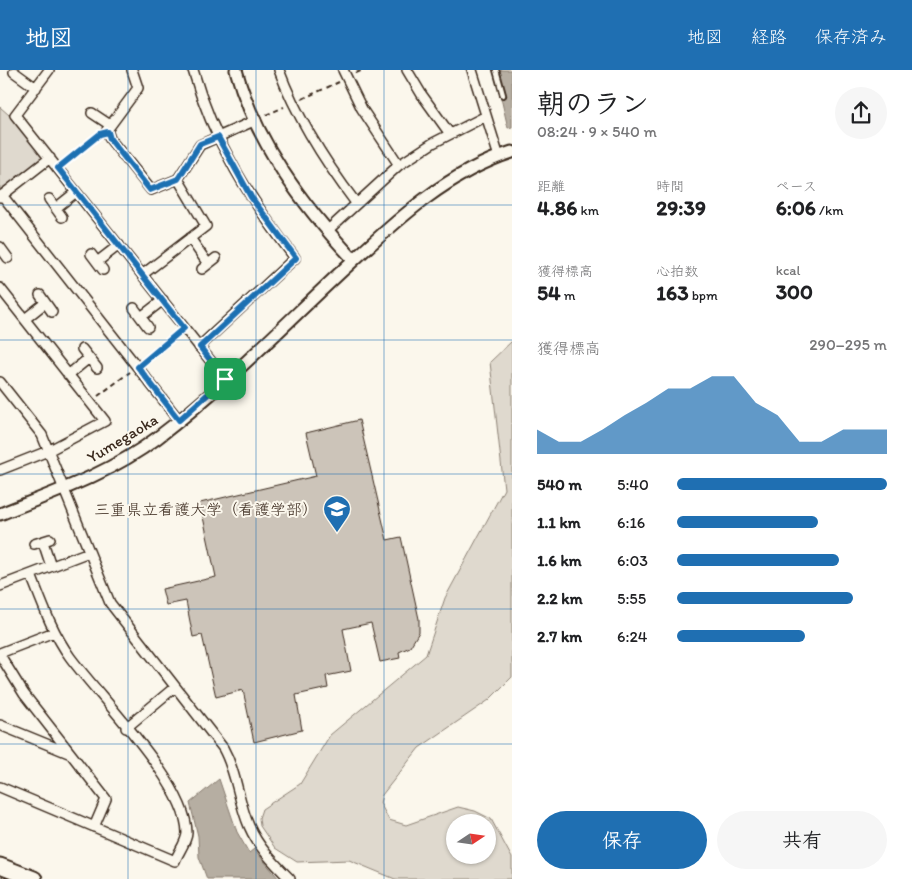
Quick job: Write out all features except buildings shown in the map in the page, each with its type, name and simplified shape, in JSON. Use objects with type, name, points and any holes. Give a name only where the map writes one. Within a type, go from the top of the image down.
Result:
[{"type":"highway","points":[[0,866],[34,879]]},
{"type":"highway","points":[[0,874],[12,879]]},
{"type":"street","points":[[49,70],[16,115],[225,379]]},
{"type":"street","points":[[109,129],[138,88],[132,70]]},
{"type":"street","points":[[193,70],[218,137],[251,197],[296,258],[200,347]]},
{"type":"street","points":[[236,70],[256,120],[281,169],[326,231],[354,260]]},
{"type":"street","points":[[279,70],[293,103],[326,161],[356,203]]},
{"type":"street","points":[[407,70],[450,134]]},
{"type":"street","points":[[472,70],[499,157]]},
{"type":"street","points":[[13,73],[36,88]]},
{"type":"street","points":[[344,74],[362,109],[398,165]]},
{"type":"street","points":[[92,112],[109,129],[110,139],[150,190],[178,179],[200,144],[256,120]]},
{"type":"street","points":[[326,231],[398,165],[450,134],[486,116]]},
{"type":"street","name":"Yumegaoka","points":[[0,514],[102,471],[155,440],[225,379],[420,200],[448,182],[512,152]]},
{"type":"street","points":[[50,158],[1,196],[179,420]]},
{"type":"street","points":[[142,275],[206,226],[178,179]]},
{"type":"street","points":[[56,208],[76,192]]},
{"type":"street","points":[[48,199],[62,218]]},
{"type":"street","points":[[190,238],[205,266],[216,258]]},
{"type":"street","points":[[97,262],[118,244]]},
{"type":"street","points":[[1,250],[8,258]]},
{"type":"street","points":[[91,254],[103,270]]},
{"type":"street","points":[[0,288],[105,421],[48,451],[0,470]]},
{"type":"street","points":[[25,319],[42,299],[52,312]]},
{"type":"street","points":[[141,317],[163,300]]},
{"type":"street","points":[[134,308],[148,327]]},
{"type":"street","points":[[82,349],[97,368]]},
{"type":"street","points":[[68,374],[89,358]]},
{"type":"street","points":[[0,382],[42,435],[110,603],[223,748],[234,772],[245,814],[253,835],[265,853],[290,879]]},
{"type":"street","points":[[42,542],[51,566]]},
{"type":"street","points":[[0,586],[89,552]]},
{"type":"street","points":[[0,787],[174,860],[187,834],[180,804],[166,778],[71,658],[54,632],[31,575]]},
{"type":"street","points":[[54,632],[0,654],[24,694],[106,799],[94,827]]},
{"type":"street","points":[[126,728],[175,687]]},
{"type":"street","points":[[0,725],[71,754]]},
{"type":"lane","points":[[496,70],[503,95]]},
{"type":"path","points":[[256,120],[293,103],[344,74],[363,70]]},
{"type":"path","points":[[58,168],[109,129]]},
{"type":"path","points":[[90,402],[184,328]]},
{"type":"shaded area","points":[[500,70],[512,70],[512,127],[508,128],[501,98],[507,96]]},
{"type":"shaded area","points":[[0,107],[9,115],[43,157],[12,183],[0,189]]},
{"type":"shaded area","points":[[512,341],[512,677],[489,700],[419,748],[382,795],[380,803],[389,820],[406,825],[458,807],[481,814],[446,814],[446,864],[496,864],[496,828],[512,858],[512,879],[395,879],[349,860],[297,862],[275,848],[260,826],[259,818],[262,809],[300,784],[330,735],[426,655],[445,598],[504,489],[490,362]]},
{"type":"shaded area","points":[[219,779],[237,832],[249,853],[254,849],[279,879],[207,879],[199,857],[198,836],[190,803]]},
{"type":"place","name":"三重県立看護大学（看護学部）","points":[[337,533]]},
{"type":"route","points":[[108,132],[110,139],[150,190],[178,179],[200,144],[218,137],[251,197],[296,258],[200,347],[225,379],[179,420],[138,367],[184,328],[58,168],[100,134],[108,132]]}]
